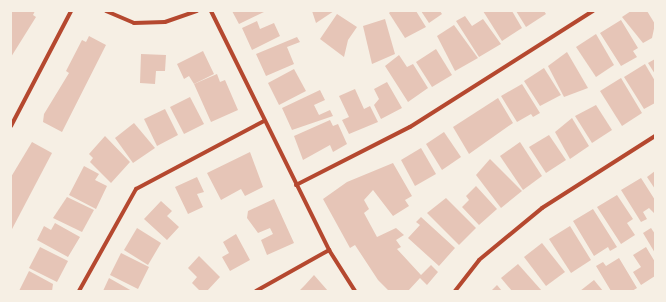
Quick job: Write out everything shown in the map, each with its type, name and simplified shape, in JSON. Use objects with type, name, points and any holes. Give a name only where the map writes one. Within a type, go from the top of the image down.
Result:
[{"type":"street","points":[[11,126],[71,11]]},
{"type":"street","points":[[106,11],[134,23],[165,22],[197,11]]},
{"type":"street","points":[[211,11],[329,250],[355,291]]},
{"type":"street","points":[[296,185],[410,127],[593,11]]},
{"type":"street","points":[[79,291],[136,189],[264,121]]},
{"type":"street","points":[[455,291],[479,260],[542,208],[655,136]]},
{"type":"street","points":[[256,291],[329,250]]},
{"type":"building","points":[[11,11],[35,11],[33,15],[36,17],[11,57]]},
{"type":"building","points":[[232,11],[266,11],[239,24]]},
{"type":"building","points":[[312,11],[334,11],[316,23]]},
{"type":"building","points":[[391,11],[416,11],[426,27],[405,38],[389,13]]},
{"type":"building","points":[[421,11],[440,11],[442,14],[429,23]]},
{"type":"building","points":[[483,11],[512,11],[522,28],[502,41]]},
{"type":"building","points":[[516,11],[544,11],[546,14],[526,27]]},
{"type":"building","points":[[631,11],[647,11],[655,24],[652,38],[643,43],[622,17]]},
{"type":"building","points":[[337,14],[357,27],[348,40],[344,57],[320,39]]},
{"type":"building","points":[[465,16],[472,26],[483,19],[501,44],[479,57],[456,21]]},
{"type":"building","points":[[385,19],[395,54],[372,64],[363,26]]},
{"type":"building","points":[[621,20],[638,48],[633,51],[637,57],[621,66],[600,33]]},
{"type":"building","points":[[257,21],[260,29],[274,23],[280,36],[252,50],[242,28]]},
{"type":"building","points":[[454,25],[478,58],[455,71],[437,36]]},
{"type":"building","points":[[596,34],[614,65],[596,77],[576,47]]},
{"type":"building","points":[[89,36],[106,45],[62,132],[43,122],[44,114],[69,73],[66,71],[82,40],[86,42]]},
{"type":"building","points":[[297,37],[300,42],[287,47],[294,64],[266,76],[256,54]]},
{"type":"building","points":[[436,49],[452,75],[432,87],[416,62]]},
{"type":"building","points":[[203,51],[214,74],[194,84],[189,76],[184,79],[177,64]]},
{"type":"building","points":[[567,52],[588,88],[564,97],[548,66]]},
{"type":"building","points":[[141,54],[166,55],[165,71],[156,71],[155,84],[140,83]]},
{"type":"building","points":[[399,55],[407,67],[413,64],[428,88],[408,102],[385,66]]},
{"type":"building","points":[[655,59],[655,74],[648,63]]},
{"type":"building","points":[[645,64],[655,81],[655,103],[644,109],[624,77]]},
{"type":"building","points":[[544,68],[561,95],[540,106],[524,81]]},
{"type":"building","points":[[294,69],[306,91],[279,105],[268,83]]},
{"type":"building","points":[[217,74],[220,82],[225,80],[238,110],[211,122],[194,84]]},
{"type":"building","points":[[621,78],[642,113],[622,126],[600,91]]},
{"type":"building","points":[[387,82],[402,108],[381,119],[374,105],[379,99],[374,89]]},
{"type":"building","points":[[522,84],[540,113],[533,117],[531,114],[517,122],[501,96]]},
{"type":"building","points":[[355,89],[364,109],[370,106],[378,122],[349,134],[342,120],[349,117],[339,96]]},
{"type":"building","points":[[320,90],[325,100],[314,105],[319,115],[330,110],[333,116],[292,130],[282,108]]},
{"type":"building","points":[[190,97],[204,124],[184,134],[170,107]]},
{"type":"building","points":[[498,98],[513,123],[469,154],[453,127]]},
{"type":"building","points":[[596,105],[612,130],[592,143],[575,116]]},
{"type":"building","points":[[165,109],[178,135],[157,146],[144,119]]},
{"type":"building","points":[[572,118],[589,146],[570,159],[555,132]]},
{"type":"building","points":[[330,120],[333,126],[338,124],[347,144],[333,152],[330,145],[303,160],[294,136]]},
{"type":"building","points":[[134,123],[155,148],[133,163],[115,138]]},
{"type":"building","points":[[444,132],[461,157],[442,170],[426,144]]},
{"type":"building","points":[[549,135],[566,160],[546,173],[529,147]]},
{"type":"building","points":[[105,136],[130,162],[111,183],[90,162],[93,158],[89,154]]},
{"type":"building","points":[[32,142],[52,153],[11,231],[11,177]]},
{"type":"building","points":[[520,142],[542,176],[523,190],[500,156]]},
{"type":"building","points":[[421,148],[436,174],[415,186],[401,160]]},
{"type":"building","points":[[250,152],[263,187],[245,196],[241,189],[221,200],[207,173]]},
{"type":"building","points":[[490,159],[522,191],[501,208],[476,175]]},
{"type":"building","points":[[393,163],[412,196],[405,200],[409,206],[393,216],[373,190],[364,200],[369,209],[364,213],[377,237],[396,228],[404,235],[396,240],[401,247],[397,249],[421,275],[431,265],[438,272],[427,285],[420,278],[408,291],[389,291],[378,280],[355,245],[350,248],[323,199],[347,182]]},
{"type":"building","points":[[84,166],[99,174],[95,180],[107,186],[96,209],[69,195]]},
{"type":"building","points":[[655,171],[655,189],[647,177]]},
{"type":"building","points":[[197,177],[204,192],[197,194],[203,207],[188,214],[175,187]]},
{"type":"building","points":[[641,178],[655,200],[655,214],[649,208],[643,212],[647,219],[641,222],[621,190]]},
{"type":"building","points":[[476,186],[497,209],[479,225],[462,207],[469,200],[466,196]]},
{"type":"building","points":[[617,195],[633,219],[627,223],[635,235],[621,244],[597,207]]},
{"type":"building","points":[[67,197],[94,210],[82,232],[53,218]]},
{"type":"building","points":[[446,198],[476,228],[459,245],[427,213]]},
{"type":"building","points":[[274,199],[294,243],[267,255],[261,240],[273,234],[270,228],[258,233],[247,218],[248,211]]},
{"type":"building","points":[[161,201],[172,211],[167,216],[179,227],[167,240],[144,219]]},
{"type":"building","points":[[593,209],[617,247],[610,251],[608,247],[594,256],[573,221]]},
{"type":"building","points":[[421,217],[455,248],[439,266],[408,238],[420,225],[416,222]]},
{"type":"building","points":[[55,223],[80,237],[68,257],[37,240],[44,226],[51,230]]},
{"type":"building","points":[[570,226],[591,260],[571,273],[549,239]]},
{"type":"building","points":[[137,228],[161,243],[148,265],[124,250]]},
{"type":"building","points":[[651,228],[655,234],[655,253],[643,233]]},
{"type":"building","points":[[236,234],[250,260],[230,271],[222,257],[229,253],[223,242]]},
{"type":"building","points":[[542,243],[565,272],[546,286],[524,257]]},
{"type":"building","points":[[40,247],[68,261],[57,282],[29,268]]},
{"type":"building","points":[[646,247],[655,262],[655,276],[641,285],[633,272],[641,267],[633,255]]},
{"type":"building","points":[[121,253],[149,267],[138,289],[110,275]]},
{"type":"building","points":[[199,256],[220,277],[207,291],[200,291],[192,283],[197,277],[188,268]]},
{"type":"building","points":[[619,258],[637,288],[632,291],[611,291],[596,266],[603,262],[606,266]]},
{"type":"building","points":[[518,264],[542,291],[512,291],[501,278]]},
{"type":"building","points":[[29,271],[53,284],[52,291],[19,291]]},
{"type":"building","points":[[314,275],[328,291],[299,291],[305,285]]},
{"type":"building","points":[[109,278],[132,291],[103,291]]},
{"type":"building","points":[[594,280],[603,291],[580,291]]},
{"type":"building","points":[[497,285],[502,291],[491,291]]}]
